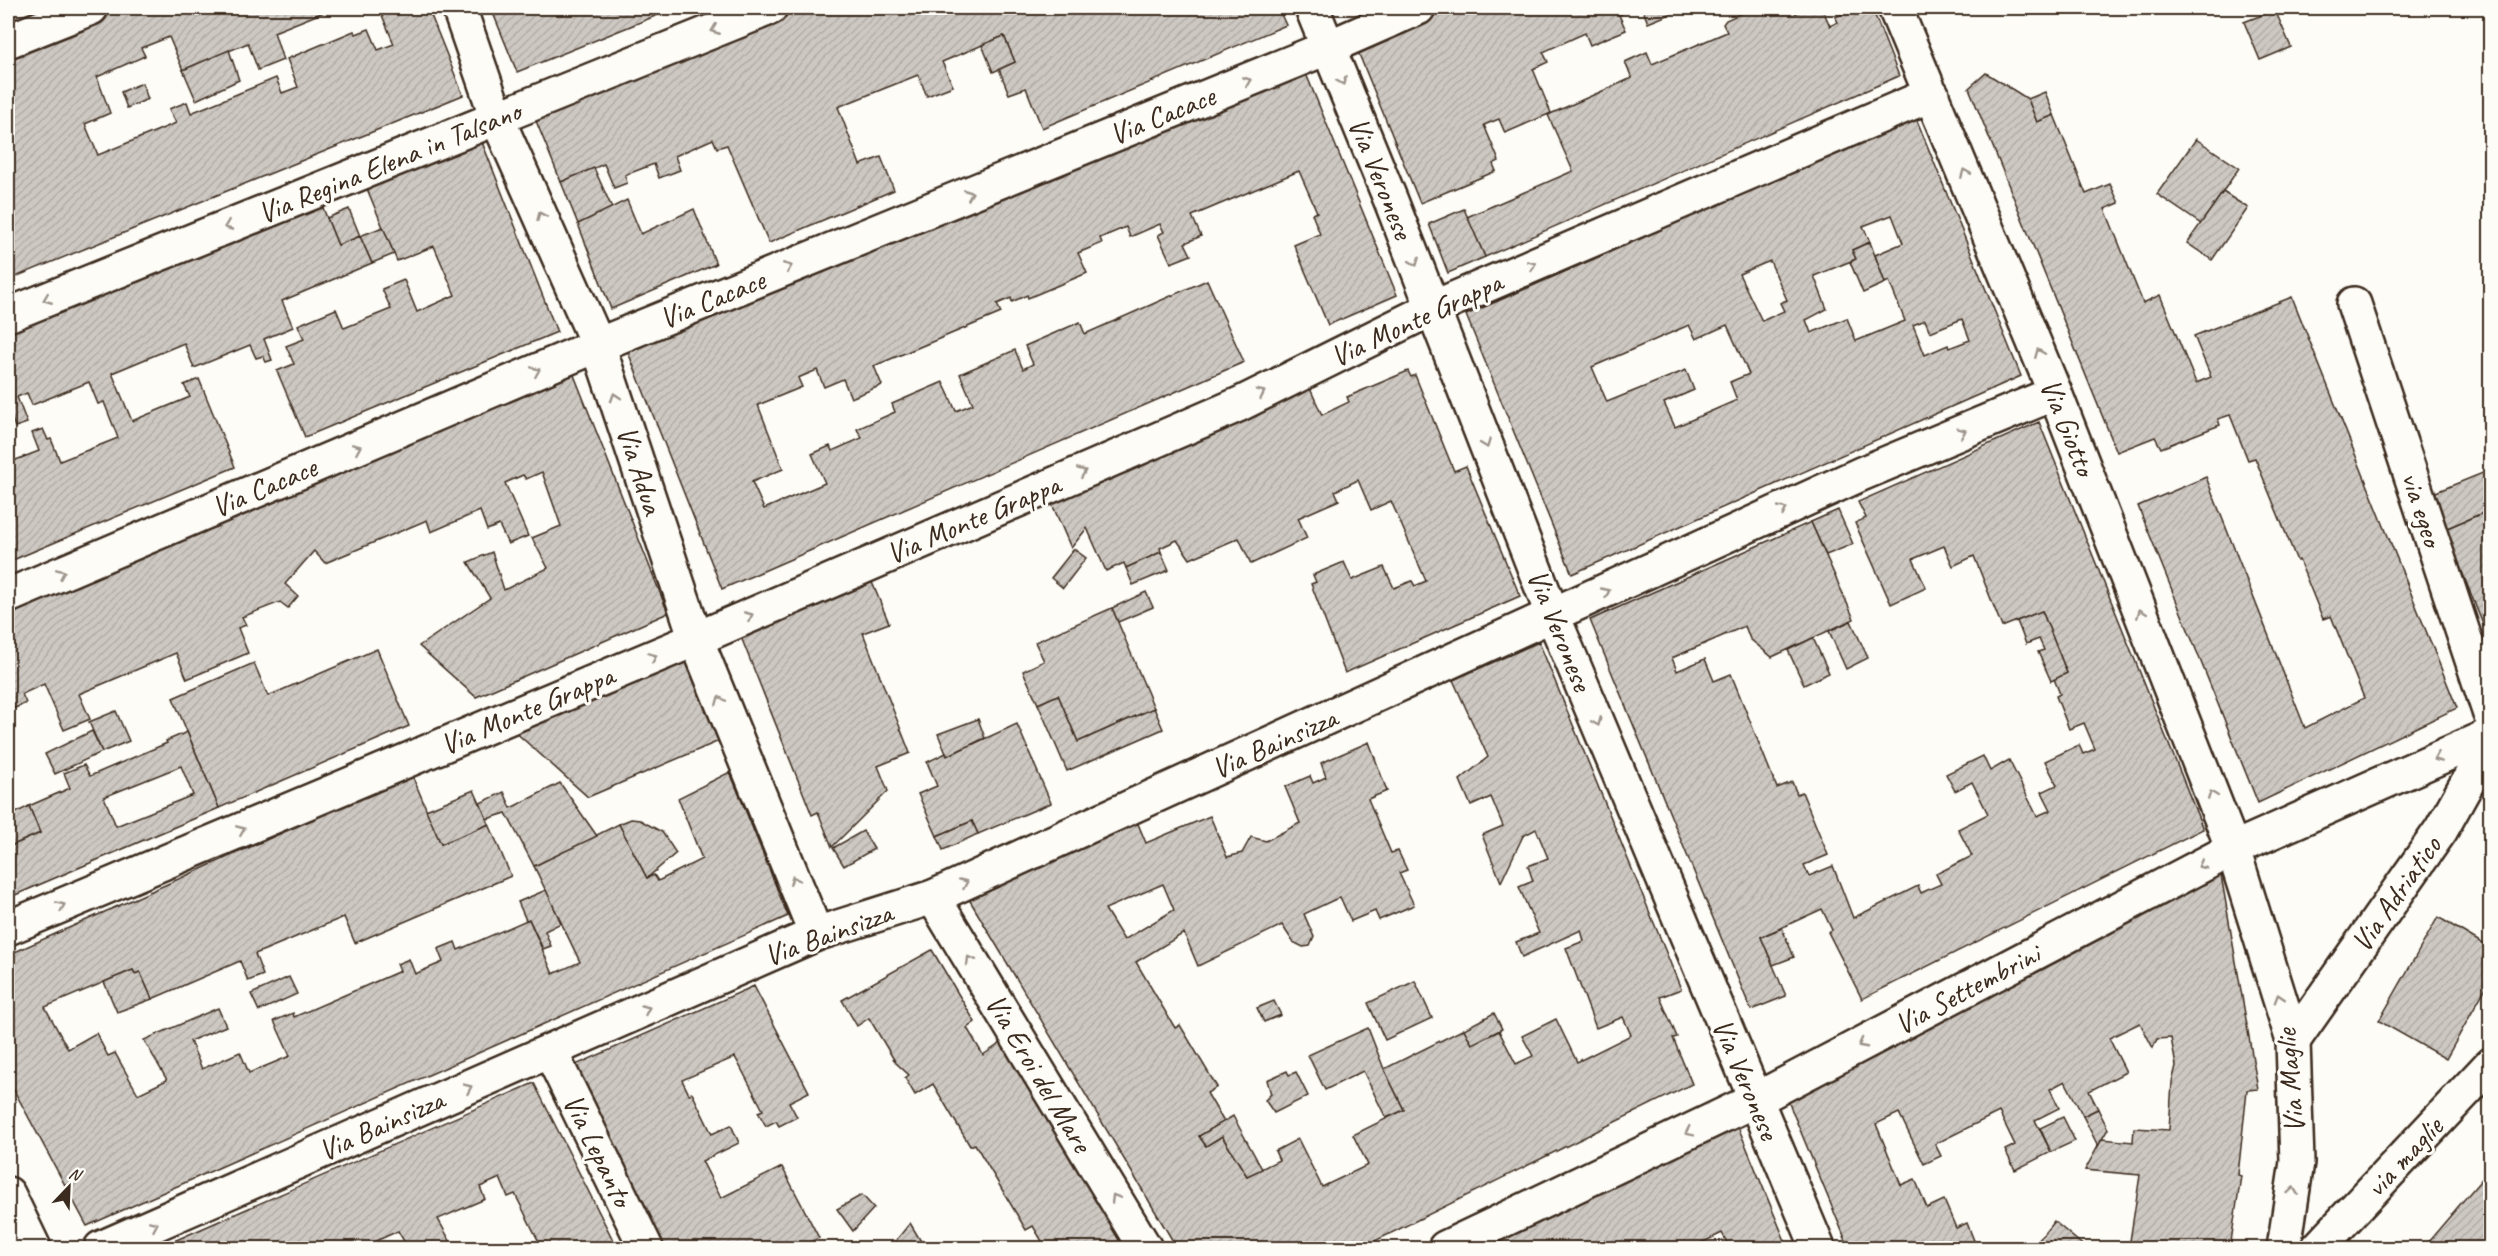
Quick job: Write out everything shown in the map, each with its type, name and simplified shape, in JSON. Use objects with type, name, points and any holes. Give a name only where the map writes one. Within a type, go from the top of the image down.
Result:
[{"type":"street","points":[[8,41],[91,8]]},
{"type":"street","name":"Via Adua","points":[[459,8],[497,118],[598,345],[696,639],[816,934]]},
{"type":"street","name":"Via Regina Elena in Talsano","points":[[8,315],[770,8]]},
{"type":"street","name":"Via Veronese","points":[[1312,8],[1433,308],[1553,616],[1818,1248]]},
{"type":"street","name":"Via Cacace","points":[[8,596],[598,345],[1329,47],[1418,8]]},
{"type":"street","name":"Via Giotto","points":[[1895,8],[2055,393],[2233,849]]},
{"type":"street","name":"Via Monte Grappa","points":[[8,928],[696,639],[1240,404],[1433,308],[1932,94]]},
{"type":"street","name":"via egeo","points":[[2354,304],[2490,714]]},
{"type":"street","name":"Via Bainsizza","points":[[101,1248],[816,934],[933,897],[1861,474],[2055,393]]},
{"type":"street","name":"Via Settembrini","points":[[1445,1248],[1755,1100],[2233,849],[2490,735]]},
{"type":"street","name":"Via Adriatico","points":[[2293,1041],[2440,830],[2490,742]]},
{"type":"street","name":"Via Maglie","points":[[2233,849],[2293,1041],[2297,1162],[2284,1248]]},
{"type":"street","name":"Via Eroi del Mare","points":[[933,897],[1145,1248]]},
{"type":"street","name":"Via Lepanto","points":[[550,1051],[646,1248]]},
{"type":"street","name":"via maglie","points":[[2318,1248],[2490,1065]]},
{"type":"street","points":[[8,1194],[34,1248]]},
{"type":"building","points":[[122,8],[334,8],[274,32],[283,60],[258,70],[248,43],[183,70],[169,37],[141,48],[145,56],[97,77],[110,113],[85,124],[98,155],[176,123],[169,109],[187,102],[191,113],[276,78],[282,93],[298,87],[287,59],[354,31],[356,34],[369,29],[378,50],[394,44],[379,8],[428,8],[463,95],[8,280],[8,52]]},
{"type":"building","points":[[491,8],[675,8],[517,72]]},
{"type":"building","points":[[799,8],[1278,8],[1286,25],[1042,128],[1026,88],[1009,94],[999,69],[1015,62],[1004,36],[942,62],[953,86],[927,96],[918,75],[838,107],[860,165],[881,157],[894,190],[769,243],[727,145],[717,148],[713,139],[675,156],[680,170],[659,178],[654,164],[625,175],[627,183],[614,188],[604,164],[561,182],[534,116]]},
{"type":"building","points":[[1436,8],[1636,8],[1619,15],[1626,30],[1590,45],[1585,33],[1543,52],[1548,62],[1533,69],[1551,113],[1505,133],[1499,119],[1484,125],[1499,161],[1493,164],[1496,171],[1420,203],[1354,42]]},
{"type":"building","points":[[1642,8],[1685,8],[1648,23]]},
{"type":"building","points":[[1753,8],[1794,8],[1796,13],[1808,8],[1822,8],[1830,26],[1838,22],[1835,17],[1856,8],[1872,8],[1899,76],[1485,257],[1467,217],[1573,171],[1548,115],[1632,78],[1625,62],[1647,52],[1652,64],[1727,32],[1723,24],[1726,20]]},
{"type":"building","points":[[1794,8],[1808,8],[1796,13]]},
{"type":"building","points":[[2275,10],[2291,47],[2260,60],[2244,22]]},
{"type":"building","points":[[1004,36],[1015,62],[993,72],[982,45]]},
{"type":"building","points":[[229,50],[239,80],[196,100],[183,70]]},
{"type":"building","points":[[1302,64],[1397,295],[1328,325],[1294,245],[1320,234],[1312,214],[1317,212],[1299,171],[1192,216],[1201,236],[1185,243],[1191,255],[1171,263],[1158,235],[1164,232],[1160,224],[1130,237],[1126,227],[1100,238],[1102,243],[1078,253],[1087,273],[1028,298],[1027,295],[1012,302],[1011,298],[997,304],[1001,313],[874,366],[882,385],[851,398],[843,379],[824,387],[817,370],[798,378],[802,387],[758,405],[783,469],[752,482],[764,509],[825,483],[812,454],[830,446],[832,451],[862,438],[857,429],[895,412],[892,404],[943,382],[956,411],[973,404],[960,374],[1015,350],[1023,369],[1033,364],[1025,346],[1080,322],[1085,334],[1207,280],[1244,362],[722,589],[626,347]]},
{"type":"building","points":[[1986,73],[2028,99],[2037,122],[2054,115],[2086,194],[2110,184],[2119,203],[2105,209],[2143,303],[2160,295],[2196,383],[2211,377],[2194,336],[2292,297],[2457,708],[2258,803],[2138,506],[2206,477],[2305,728],[2364,698],[2331,616],[2323,619],[2255,458],[2248,460],[2230,415],[2218,419],[2220,425],[2161,448],[2155,437],[2117,452],[1969,88]]},
{"type":"building","points":[[142,83],[148,99],[127,108],[121,92]]},
{"type":"building","points":[[2045,92],[2054,115],[2037,122],[2028,99]]},
{"type":"building","points":[[1916,118],[2021,376],[1572,574],[1466,315]],"holes":[[[1892,215],[1903,243],[1875,255],[1885,283],[1889,281],[1905,321],[1856,341],[1847,318],[1811,333],[1806,320],[1827,309],[1814,276],[1856,259],[1852,250],[1870,242],[1863,226]],[[1770,261],[1787,300],[1780,303],[1784,311],[1762,321],[1739,274]],[[1962,319],[1970,340],[1949,348],[1948,345],[1925,355],[1913,325],[1925,320],[1930,332]],[[1689,325],[1696,339],[1727,325],[1749,374],[1730,382],[1737,400],[1675,427],[1664,403],[1694,390],[1686,370],[1607,402],[1592,367]]]},
{"type":"building","points":[[480,137],[557,332],[305,437],[277,371],[294,364],[286,346],[304,339],[298,325],[336,309],[344,328],[391,309],[382,289],[404,280],[417,312],[455,295],[434,246],[397,261],[365,184]]},
{"type":"building","points":[[2196,139],[2239,168],[2201,224],[2157,194]]},
{"type":"building","points":[[594,168],[612,208],[578,224],[561,182]]},
{"type":"building","points":[[2223,192],[2248,208],[2212,260],[2187,243]]},
{"type":"building","points":[[627,200],[641,234],[694,209],[716,264],[611,309],[578,224]]},
{"type":"building","points":[[321,203],[338,245],[360,236],[372,263],[282,301],[293,327],[264,339],[272,360],[266,362],[263,356],[256,358],[250,345],[194,368],[184,343],[112,373],[132,421],[190,397],[184,385],[199,379],[235,467],[8,562],[8,463],[39,451],[32,433],[43,429],[48,440],[51,439],[60,461],[118,438],[104,402],[98,404],[89,382],[32,405],[27,393],[17,397],[27,423],[15,427],[8,408],[8,331]]},
{"type":"building","points":[[349,209],[360,236],[338,245],[327,218]]},
{"type":"building","points":[[1464,209],[1485,257],[1448,273],[1429,224]]},
{"type":"building","points":[[383,227],[394,254],[372,263],[360,236]]},
{"type":"building","points":[[1870,242],[1885,283],[1863,293],[1850,262],[1856,259],[1852,250]]},
{"type":"building","points":[[572,370],[668,613],[476,697],[419,646],[490,598],[468,562],[492,552],[504,590],[548,568],[532,538],[561,526],[542,472],[526,479],[523,475],[505,483],[528,536],[508,544],[499,525],[487,530],[480,511],[431,532],[427,520],[325,563],[314,551],[285,584],[298,596],[288,608],[280,602],[242,617],[246,625],[238,628],[248,653],[187,679],[176,653],[79,694],[90,719],[64,730],[44,684],[22,694],[26,703],[8,711],[8,607]]},
{"type":"building","points":[[1408,371],[1411,377],[1415,375],[1454,471],[1466,466],[1520,596],[1345,673],[1311,584],[1316,582],[1313,575],[1344,562],[1352,580],[1384,567],[1394,588],[1412,581],[1415,586],[1426,581],[1391,501],[1371,510],[1358,480],[1335,491],[1339,500],[1298,518],[1307,538],[1251,564],[1239,538],[1190,559],[1177,540],[1160,548],[1161,552],[1126,568],[1124,563],[1106,571],[1087,528],[1071,548],[1049,497],[1308,384],[1322,415],[1349,402],[1347,397]]},
{"type":"building","points":[[2039,422],[2203,829],[1862,999],[1828,932],[1832,930],[1822,909],[1761,937],[1786,996],[1751,1010],[1590,620],[1811,522],[1854,619],[1772,657],[1750,639],[1745,626],[1672,658],[1677,671],[1705,659],[1714,681],[1731,674],[1777,788],[1792,782],[1797,794],[1802,792],[1828,855],[1804,865],[1809,876],[1833,866],[1853,918],[1918,886],[1921,893],[1941,884],[1936,874],[1972,856],[1958,829],[1988,814],[1972,782],[1955,791],[1946,774],[1983,756],[1990,771],[2009,760],[2037,816],[2051,810],[2042,792],[2057,785],[2045,761],[2079,745],[2083,754],[2095,749],[2084,723],[2069,729],[2056,696],[2060,694],[2054,679],[2067,673],[2042,611],[2002,627],[1974,556],[1953,566],[1944,546],[1913,559],[1926,588],[1891,604],[1855,523],[1866,518],[1858,502]]},
{"type":"building","points":[[2490,470],[2490,510],[2445,529],[2431,494]]},
{"type":"building","points":[[1838,510],[1853,544],[1826,555],[1811,522]]},
{"type":"building","points":[[2490,510],[2490,642],[2445,529]]},
{"type":"building","points":[[1074,549],[1086,558],[1063,588],[1051,578]]},
{"type":"building","points":[[1161,552],[1169,570],[1133,585],[1126,568]]},
{"type":"building","points":[[869,575],[889,623],[863,633],[910,753],[878,766],[888,791],[832,847],[818,812],[812,815],[739,632]]},
{"type":"building","points":[[1146,592],[1153,607],[1118,622],[1112,608]]},
{"type":"building","points":[[1112,608],[1154,708],[1078,742],[1058,695],[1038,704],[1023,671],[1044,661],[1035,642]]},
{"type":"building","points":[[2042,611],[2067,673],[2051,681],[2038,652],[2044,650],[2039,639],[2026,644],[2017,621]]},
{"type":"building","points":[[1851,621],[1868,658],[1846,669],[1829,631]]},
{"type":"building","points":[[1813,638],[1829,673],[1804,685],[1788,650]]},
{"type":"building","points":[[1539,642],[1681,989],[1660,997],[1677,1037],[1673,1038],[1692,1084],[1361,1248],[1177,1248],[966,894],[1136,819],[1146,843],[1210,816],[1227,857],[1242,853],[1251,837],[1266,841],[1300,823],[1285,787],[1310,776],[1313,783],[1326,777],[1321,763],[1369,742],[1387,791],[1368,799],[1391,853],[1398,851],[1407,870],[1399,873],[1414,905],[1379,920],[1375,911],[1351,921],[1340,897],[1304,914],[1314,937],[1310,946],[1303,947],[1293,942],[1282,925],[1198,966],[1184,933],[1136,962],[1175,1028],[1180,1025],[1217,1087],[1207,1093],[1224,1122],[1199,1136],[1206,1146],[1222,1136],[1247,1176],[1279,1160],[1275,1151],[1298,1139],[1322,1187],[1368,1165],[1353,1135],[1404,1110],[1384,1069],[1464,1029],[1472,1044],[1499,1031],[1516,1064],[1533,1056],[1522,1036],[1556,1019],[1577,1062],[1631,1035],[1623,1017],[1596,1028],[1566,948],[1584,941],[1581,930],[1522,957],[1516,942],[1539,933],[1519,887],[1533,881],[1528,866],[1548,858],[1536,829],[1523,836],[1501,882],[1482,835],[1503,826],[1491,797],[1471,806],[1460,780],[1488,757],[1453,680]],"holes":[[[1163,884],[1174,910],[1124,940],[1105,909]]]},
{"type":"building","points":[[377,649],[409,726],[219,808],[173,698],[254,663],[268,696]]},
{"type":"building","points":[[685,656],[719,741],[588,797],[513,730]]},
{"type":"building","points":[[1058,695],[1078,742],[1154,708],[1163,729],[1067,771],[1038,704]]},
{"type":"building","points":[[116,711],[129,741],[102,752],[89,722]]},
{"type":"building","points":[[978,719],[985,738],[947,756],[938,734]]},
{"type":"building","points":[[1017,724],[1051,803],[978,834],[972,821],[937,836],[918,794],[937,786],[927,762],[946,753],[947,756]]},
{"type":"building","points":[[92,731],[102,752],[55,774],[45,754]]},
{"type":"building","points":[[187,732],[219,808],[8,898],[8,847],[40,833],[29,806],[70,788],[64,773],[84,765],[90,776]],"holes":[[[181,766],[193,795],[116,826],[104,797]]]},
{"type":"building","points":[[730,772],[788,916],[87,1226],[8,1079],[8,955],[412,775],[441,844],[489,824],[511,876],[355,943],[344,917],[255,954],[263,975],[248,981],[240,961],[152,999],[140,972],[135,974],[133,970],[45,1007],[68,1049],[96,1033],[108,1056],[115,1053],[138,1094],[167,1080],[144,1040],[218,1008],[226,1026],[190,1041],[202,1069],[240,1052],[249,1073],[290,1056],[274,1021],[293,1013],[294,1017],[400,971],[397,964],[409,959],[415,974],[443,962],[438,949],[455,942],[458,950],[529,919],[553,974],[580,962],[534,866],[619,824],[647,878],[654,875],[658,881],[702,859],[678,798]]},
{"type":"building","points":[[560,783],[597,836],[534,866],[506,813],[487,819],[480,803],[504,792],[511,808]]},
{"type":"building","points":[[474,790],[489,824],[441,844],[426,810]]},
{"type":"building","points":[[29,806],[40,833],[8,847],[8,817]]},
{"type":"building","points":[[631,819],[640,820],[662,832],[676,853],[647,878],[619,824]]},
{"type":"building","points":[[972,821],[978,834],[943,850],[937,836]]},
{"type":"building","points":[[863,831],[874,849],[844,866],[833,848]]},
{"type":"building","points":[[2221,875],[2258,1089],[2247,1090],[2238,1175],[2241,1176],[2230,1248],[2129,1248],[2140,1175],[2085,1170],[2102,1139],[2133,1142],[2134,1128],[2169,1130],[2172,1082],[2176,1066],[2171,1038],[2157,1039],[2153,1048],[2140,1023],[2109,1038],[2126,1072],[2089,1091],[2098,1109],[2083,1116],[2065,1081],[2050,1089],[2059,1108],[2035,1120],[2051,1152],[2015,1170],[2005,1150],[2015,1145],[1999,1112],[1935,1144],[1941,1156],[1924,1164],[1899,1113],[1876,1124],[1901,1185],[1915,1179],[1927,1208],[1944,1200],[1956,1228],[1967,1223],[1977,1248],[1849,1248],[1786,1096],[1789,1090]]},
{"type":"building","points":[[546,890],[561,923],[545,931],[551,946],[543,949],[518,902]]},
{"type":"building","points":[[2438,917],[2490,948],[2490,980],[2446,1059],[2379,1021]]},
{"type":"building","points":[[1782,928],[1794,957],[1773,965],[1761,937]]},
{"type":"building","points":[[932,950],[975,1022],[967,1028],[983,1055],[1004,1041],[1127,1248],[1046,1248],[1033,1226],[1026,1230],[975,1144],[970,1146],[933,1084],[915,1095],[905,1078],[909,1075],[896,1063],[869,1018],[857,1026],[842,1000]]},
{"type":"building","points":[[133,970],[135,974],[140,972],[152,999],[117,1012],[104,982]]},
{"type":"building","points":[[289,977],[297,994],[259,1011],[251,994]]},
{"type":"building","points":[[1415,981],[1432,1018],[1385,1040],[1368,1003]]},
{"type":"building","points":[[754,986],[809,1092],[789,1102],[797,1117],[779,1126],[776,1121],[766,1126],[758,1112],[763,1110],[735,1057],[682,1080],[689,1094],[692,1093],[712,1134],[731,1125],[739,1143],[702,1161],[721,1198],[782,1167],[819,1238],[801,1248],[662,1248],[571,1067]]},
{"type":"building","points":[[1274,1001],[1281,1015],[1264,1022],[1257,1008]]},
{"type":"building","points":[[1494,1013],[1502,1029],[1472,1044],[1464,1029]]},
{"type":"building","points":[[1368,1028],[1384,1069],[1404,1110],[1386,1118],[1363,1071],[1325,1090],[1308,1055]]},
{"type":"building","points":[[1287,1071],[1289,1075],[1296,1072],[1308,1096],[1274,1113],[1265,1100],[1271,1094],[1267,1080]]},
{"type":"building","points":[[534,1083],[617,1248],[542,1248],[515,1194],[508,1197],[500,1178],[480,1187],[485,1199],[438,1219],[454,1248],[408,1248],[398,1231],[376,1241],[379,1248],[158,1248]]},
{"type":"building","points":[[2098,1109],[2108,1129],[2098,1146],[2083,1116]]},
{"type":"building","points":[[1233,1116],[1262,1169],[1247,1176],[1222,1136],[1206,1146],[1199,1136]]},
{"type":"building","points":[[1734,1117],[1788,1248],[1730,1248],[1722,1233],[1691,1248],[1469,1248]]},
{"type":"building","points":[[2063,1117],[2075,1141],[2051,1152],[2040,1128]]},
{"type":"building","points":[[2485,1175],[2490,1180],[2490,1248],[2423,1248]]},
{"type":"building","points":[[862,1195],[874,1208],[853,1231],[837,1209]]},
{"type":"building","points":[[2054,1221],[2086,1248],[2037,1248],[2034,1246]]},
{"type":"building","points":[[910,1223],[925,1248],[890,1248]]}]
